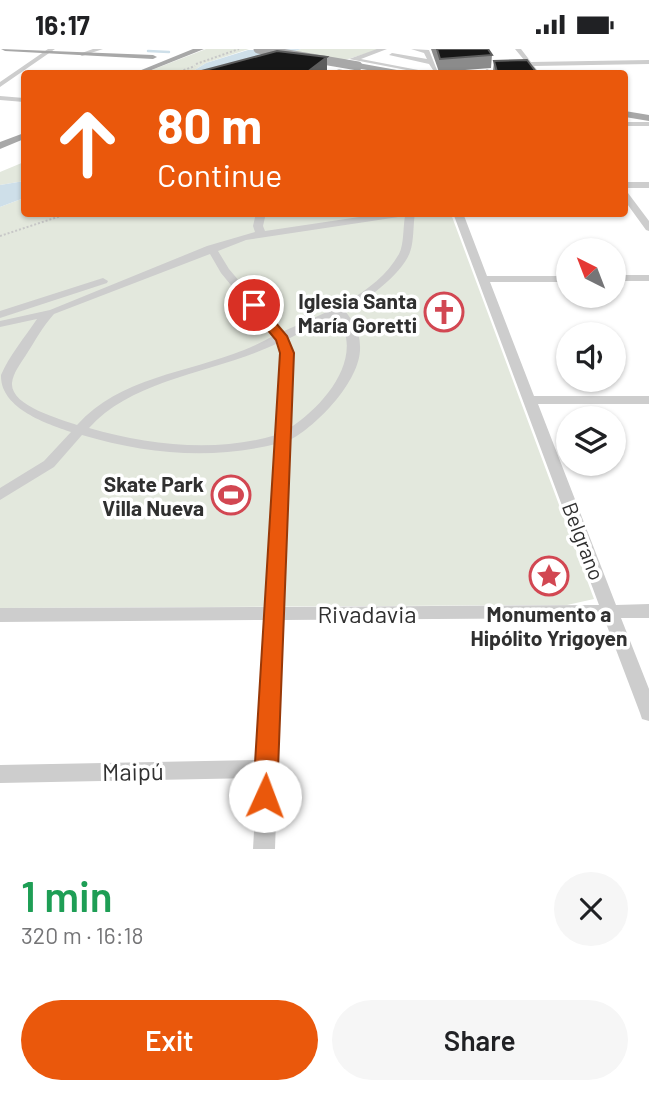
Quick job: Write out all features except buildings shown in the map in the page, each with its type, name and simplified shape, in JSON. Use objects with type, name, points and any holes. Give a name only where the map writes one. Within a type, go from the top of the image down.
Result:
[{"type":"main road","points":[[5,49],[95,61],[145,64],[200,49]]},
{"type":"main road","points":[[143,70],[187,49]]},
{"type":"main road","points":[[258,49],[345,69],[377,66]]},
{"type":"main road","points":[[0,55],[110,52],[160,60]]},
{"type":"main road","points":[[95,61],[108,59],[110,52]]},
{"type":"main road","points":[[136,70],[145,64]]},
{"type":"main road","points":[[0,146],[21,137]]},
{"type":"street","points":[[82,54],[100,49]]},
{"type":"street","points":[[377,66],[384,49]]},
{"type":"street","points":[[414,49],[427,51],[433,67]]},
{"type":"street","points":[[518,49],[535,70]]},
{"type":"street","points":[[22,70],[46,53]]},
{"type":"street","points":[[377,66],[396,53],[433,67]]},
{"type":"street","points":[[530,64],[649,62]]},
{"type":"street","points":[[345,69],[377,66],[433,67]]},
{"type":"street","points":[[0,85],[21,70]]},
{"type":"street","points":[[0,98],[21,100]]},
{"type":"street","points":[[628,185],[649,185]]},
{"type":"street","points":[[628,199],[649,228]]},
{"type":"street","points":[[259,230],[261,217]]},
{"type":"street","points":[[0,315],[49,309],[201,243],[328,217]]},
{"type":"street","points":[[0,324],[49,309],[259,230],[374,217]]},
{"type":"street","points":[[0,495],[49,464],[105,405],[134,390],[225,362],[282,339],[339,311],[374,289],[397,266],[408,241],[410,217]]},
{"type":"street","name":"Belgrano","points":[[460,217],[649,713]]},
{"type":"street","points":[[211,248],[225,271],[282,339],[287,353],[264,849]]},
{"type":"street","points":[[626,278],[649,278]]},
{"type":"street","points":[[483,279],[556,279]]},
{"type":"street","points":[[49,309],[8,374],[6,392],[36,415],[80,431],[136,445],[197,450],[225,449],[284,437],[315,414],[336,391],[355,355],[354,333],[339,311]]},
{"type":"street","points":[[530,400],[649,400]]},
{"type":"street","name":"Rivadavia","points":[[0,615],[649,611]]},
{"type":"street","name":"Maipú","points":[[0,773],[266,769]]},
{"type":"path","points":[[182,70],[239,49]]},
{"type":"path","points":[[0,236],[58,217]]},
{"type":"shaded area","points":[[206,49],[249,49],[206,63],[195,70],[152,70]]},
{"type":"shaded area","points":[[301,49],[380,49],[345,60],[291,52]]},
{"type":"shaded area","points":[[301,49],[242,70],[195,70],[206,63],[248,50]]},
{"type":"shaded area","points":[[21,163],[21,182],[0,185],[0,172]]},
{"type":"shaded area","points":[[21,182],[21,199],[0,207],[0,185]]},
{"type":"shaded area","points":[[21,199],[21,217],[452,217],[594,599],[567,605],[0,608],[0,207]]},
{"type":"waterway","points":[[148,51],[169,52]]},
{"type":"place","name":"Iglesia Santa María Goretti","points":[[444,312]]},
{"type":"place","name":"Skate Park Villa Nueva","points":[[231,495]]},
{"type":"place","name":"Monumento a Hipólito Yrigoyen","points":[[549,576]]},
{"type":"route","points":[[254,305],[282,339],[287,353],[278,578],[265,796]]}]
